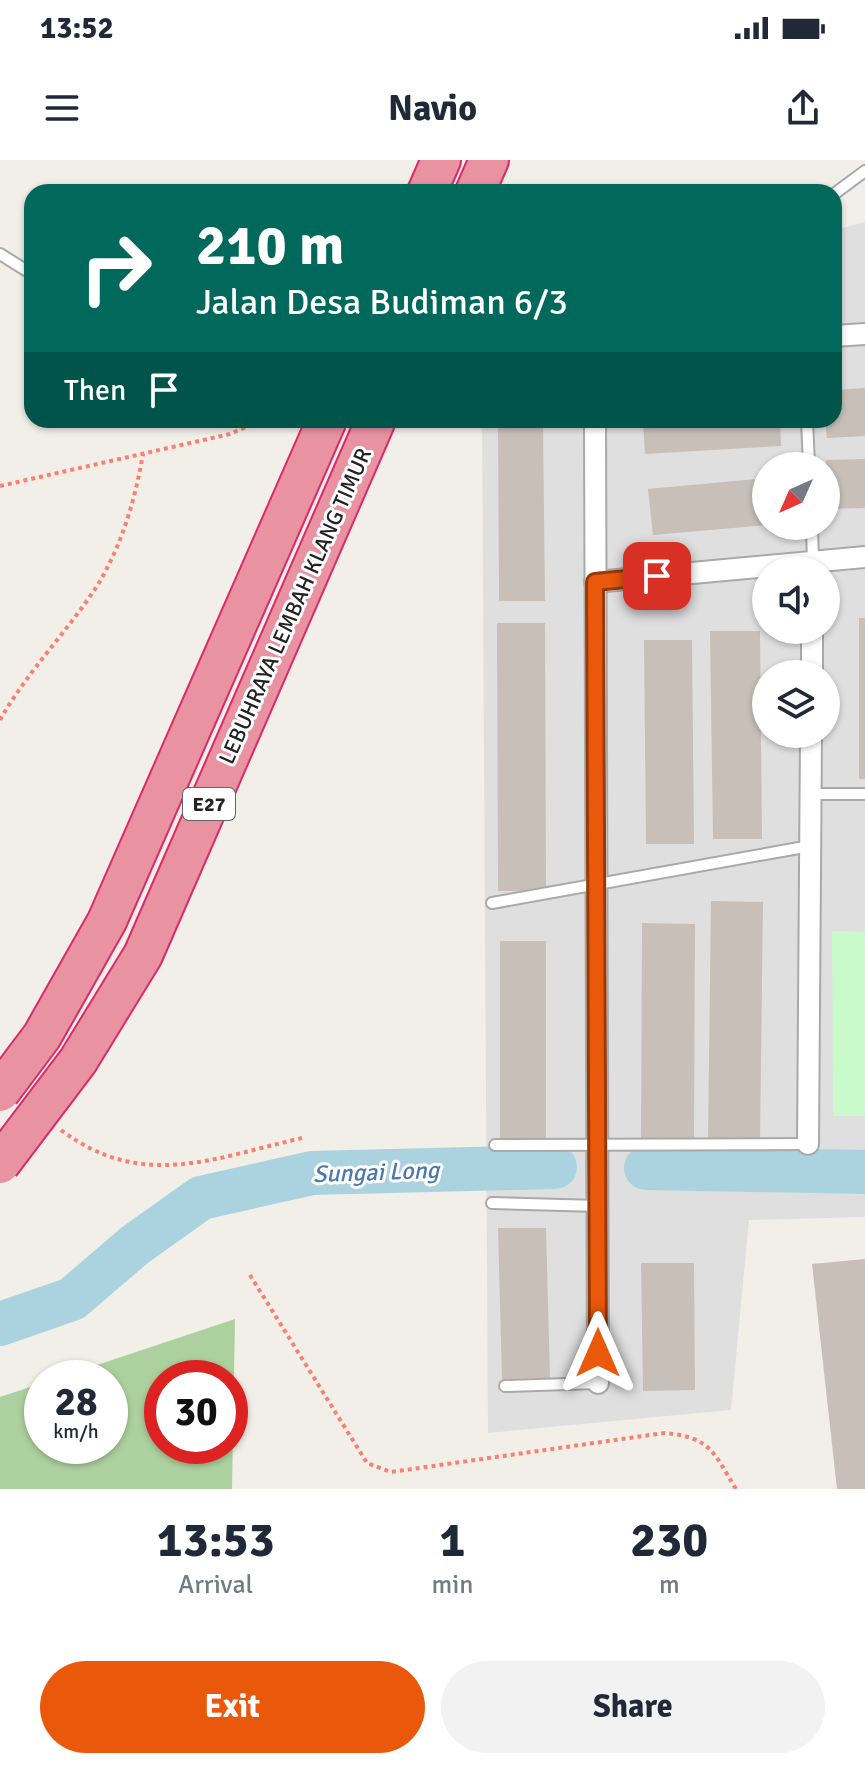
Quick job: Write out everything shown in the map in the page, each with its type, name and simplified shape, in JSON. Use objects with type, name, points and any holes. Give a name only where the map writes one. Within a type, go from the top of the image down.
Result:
[{"type":"highway","points":[[430,184],[441,160]]},
{"type":"highway","points":[[478,184],[489,160]]},
{"type":"highway","name":"LEBUHRAYA LEMBAH KLANG TIMUR","points":[[0,1092],[42,1036],[107,921],[323,428]]},
{"type":"highway","name":"LEBUHRAYA LEMBAH KLANG TIMUR","points":[[0,1164],[78,1061],[143,955],[373,428]]},
{"type":"street","points":[[842,335],[865,334]]},
{"type":"street","points":[[595,428],[598,1383]]},
{"type":"street","points":[[840,561],[865,557]]},
{"type":"street","points":[[595,582],[752,570]]},
{"type":"street","points":[[808,1144],[811,748]]},
{"type":"lane","points":[[842,188],[865,171]]},
{"type":"lane","points":[[0,254],[24,269]]},
{"type":"lane","points":[[807,428],[808,452]]},
{"type":"lane","points":[[811,794],[865,794]]},
{"type":"lane","points":[[492,903],[810,846]]},
{"type":"lane","points":[[495,1145],[808,1144]]},
{"type":"lane","points":[[492,1203],[598,1206]]},
{"type":"lane","points":[[505,1386],[598,1383]]},
{"type":"path","points":[[0,486],[230,434],[244,428]]},
{"type":"path","points":[[0,720],[14,694],[97,585],[134,503],[143,454]]},
{"type":"path","points":[[53,1124],[113,1160],[143,1167],[189,1164],[302,1138]]},
{"type":"path","points":[[250,1275],[367,1463],[391,1472],[664,1433],[690,1435],[712,1449],[736,1489]]},
{"type":"shaded area","points":[[865,222],[865,1217],[749,1220],[731,1410],[488,1433],[482,428],[842,428],[842,228]]},
{"type":"green space","points":[[832,931],[865,932],[865,1116],[833,1116]]},
{"type":"green space","points":[[235,1319],[234,1360],[144,1360],[144,1464],[232,1464],[232,1489],[0,1489],[0,1397],[24,1389],[24,1464],[128,1464],[128,1360],[112,1360]]},
{"type":"building","points":[[865,388],[865,436],[827,438],[826,428],[842,428],[842,389]]},
{"type":"building","points":[[498,428],[543,428],[545,601],[499,601]]},
{"type":"building","points":[[643,428],[780,428],[781,446],[645,454]]},
{"type":"building","points":[[865,459],[865,508],[840,509],[840,460]]},
{"type":"building","points":[[752,479],[752,526],[653,535],[648,489]]},
{"type":"building","points":[[859,618],[865,618],[865,779],[859,779]]},
{"type":"building","points":[[497,623],[545,623],[546,891],[498,891]]},
{"type":"building","points":[[710,631],[752,631],[752,644],[760,644],[760,660],[752,660],[752,748],[761,748],[762,839],[713,839]]},
{"type":"building","points":[[644,640],[692,640],[694,844],[646,844]]},
{"type":"building","points":[[711,901],[763,902],[760,1143],[708,1142]]},
{"type":"building","points":[[642,923],[695,924],[694,1141],[641,1140]]},
{"type":"building","points":[[500,941],[546,941],[546,1139],[500,1138]]},
{"type":"building","points":[[498,1228],[546,1228],[550,1378],[502,1379]]},
{"type":"building","points":[[865,1259],[865,1489],[837,1489],[812,1264]]},
{"type":"building","points":[[641,1263],[694,1263],[695,1390],[643,1391]]},
{"type":"waterway","name":"Sungai Long","points":[[0,1324],[72,1299],[135,1245],[201,1198],[312,1173],[555,1167]]},
{"type":"waterway","name":"Sungai Long","points":[[646,1168],[865,1172]]},
{"type":"route","points":[[598,1353],[595,582],[657,576]]}]
